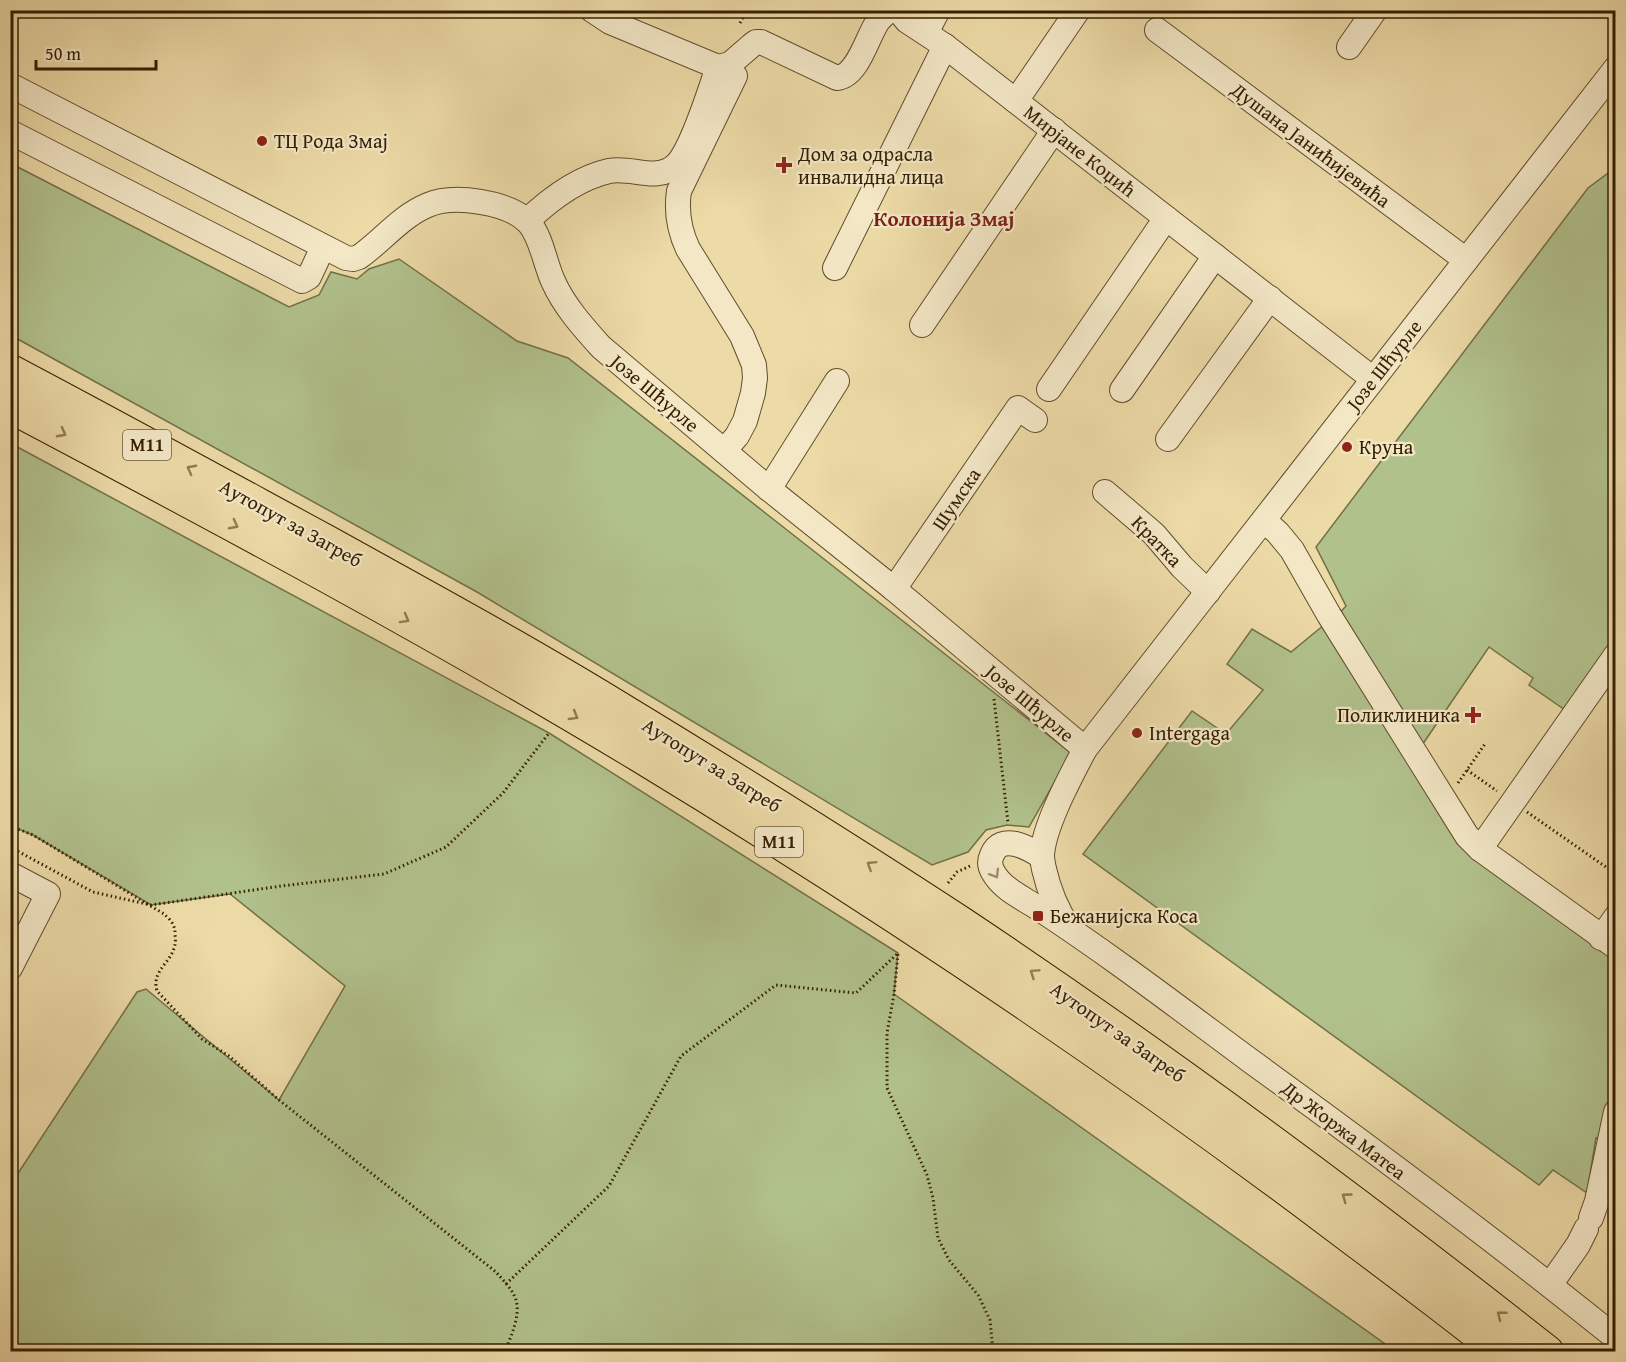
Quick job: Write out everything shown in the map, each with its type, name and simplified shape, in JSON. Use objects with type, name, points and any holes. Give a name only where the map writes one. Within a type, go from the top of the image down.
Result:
[{"type":"highway","name":"Аутопут за Загреб","points":[[18,372],[486,630],[636,718],[879,870],[1202,1090],[1373,1217],[1547,1352]]},
{"type":"highway","name":"Аутопут за Загреб","points":[[10,406],[237,526],[470,656],[639,755],[871,900],[999,984],[1242,1155],[1501,1352]]},
{"type":"street","points":[[592,10],[610,22],[727,72]]},
{"type":"street","points":[[724,451],[745,421],[753,393],[754,364],[742,336],[681,236],[677,205],[679,191],[730,64],[756,42],[761,42],[829,75],[837,78],[843,77],[854,67],[877,24],[889,10]]},
{"type":"street","name":"Мирјане Коџић","points":[[898,10],[907,21],[935,39],[1054,130],[1373,379]]},
{"type":"street","points":[[835,268],[935,39],[938,10]]},
{"type":"street","points":[[1016,101],[1078,10]]},
{"type":"street","points":[[1350,47],[1375,10]]},
{"type":"street","name":"Душана Јанићијевића","points":[[1157,30],[1466,260]]},
{"type":"street","name":"Јозе Шћурле","points":[[527,221],[552,280],[583,328],[601,347],[1085,749],[1616,69]]},
{"type":"street","points":[[10,85],[323,247],[353,259],[359,257],[417,210],[429,204],[462,200],[496,206],[513,212],[527,221],[568,189],[607,171],[621,170],[654,174],[669,170],[681,159],[727,72]]},
{"type":"street","points":[[922,325],[1054,130]]},
{"type":"street","points":[[10,132],[302,281],[309,277],[323,247]]},
{"type":"street","points":[[1049,389],[1166,218]]},
{"type":"street","points":[[1122,390],[1215,256]]},
{"type":"street","points":[[1168,440],[1270,298]]},
{"type":"street","points":[[770,489],[837,381]]},
{"type":"street","name":"Шумска","points":[[894,589],[1027,414]]},
{"type":"street","name":"Кратка","points":[[1105,492],[1155,534],[1182,567],[1208,592]]},
{"type":"street","points":[[1264,520],[1292,550],[1329,615],[1467,836],[1480,849],[1608,943],[1616,918]]},
{"type":"street","points":[[1480,849],[1616,655]]},
{"type":"street","points":[[1069,928],[1054,903],[1042,857],[1054,815],[1085,749]]},
{"type":"street","points":[[991,867],[991,857],[994,851],[1010,843],[1030,848],[1042,857]]},
{"type":"street","name":"Др Жоржа Матеа","points":[[991,867],[994,875],[1005,886],[1069,928],[1298,1095],[1616,1338]]},
{"type":"street","points":[[10,874],[48,894],[10,968]]},
{"type":"street","points":[[1550,1286],[1578,1245],[1588,1223],[1597,1200],[1614,1125]]},
{"type":"path","points":[[740,23],[747,10]]},
{"type":"path","points":[[991,670],[1010,843]]},
{"type":"path","points":[[10,847],[93,892],[151,905],[384,874],[446,847],[503,793],[549,733]]},
{"type":"path","points":[[1445,802],[1485,744]]},
{"type":"path","points":[[1467,770],[1616,874]]},
{"type":"path","points":[[10,826],[33,835],[164,914],[174,925],[176,936],[174,951],[156,980],[157,991],[202,1040],[229,1056],[279,1100],[496,1272],[515,1296],[518,1310],[505,1352]]},
{"type":"path","points":[[948,883],[957,872],[969,866],[991,867]]},
{"type":"path","points":[[506,1284],[609,1186],[681,1056],[776,985],[856,993],[898,953],[887,1033],[887,1088],[927,1175],[933,1198],[938,1238],[949,1260],[978,1295],[990,1320],[993,1352]]},
{"type":"green space","points":[[10,163],[289,307],[319,295],[331,272],[357,279],[369,269],[399,259],[517,341],[568,358],[1071,753],[1029,827],[1007,825],[986,830],[968,852],[932,865],[477,592],[14,337],[10,334]]},
{"type":"green space","points":[[1615,168],[1615,643],[1568,712],[1529,685],[1533,678],[1489,647],[1418,751],[1336,617],[1346,606],[1316,547],[1588,188]]},
{"type":"green space","points":[[10,443],[549,733],[898,953],[894,994],[1395,1351],[14,1351],[10,1349],[11,1184],[137,992],[146,989],[279,1100],[345,986],[230,894],[151,905],[33,835],[11,826]]},
{"type":"green space","points":[[1330,620],[1478,856],[1615,950],[1615,1149],[1596,1138],[1587,1193],[1553,1170],[1539,1185],[1083,854],[1192,711],[1226,734],[1263,690],[1227,664],[1252,629],[1291,652]]},
{"type":"place","name":"ТЦ Рода Змај","points":[[262,141]]},
{"type":"place","name":"Дом за одрасла инвалидна лица","points":[[784,165]]},
{"type":"place","name":"Круна","points":[[1347,447]]},
{"type":"place","name":"Поликлиника","points":[[1473,715]]},
{"type":"place","name":"Intergaga","points":[[1137,733]]},
{"type":"place","name":"Бежанијска Коса","points":[[1038,916]]},
{"type":"district","name":"Колонија Змај","points":[[944,219]]}]
